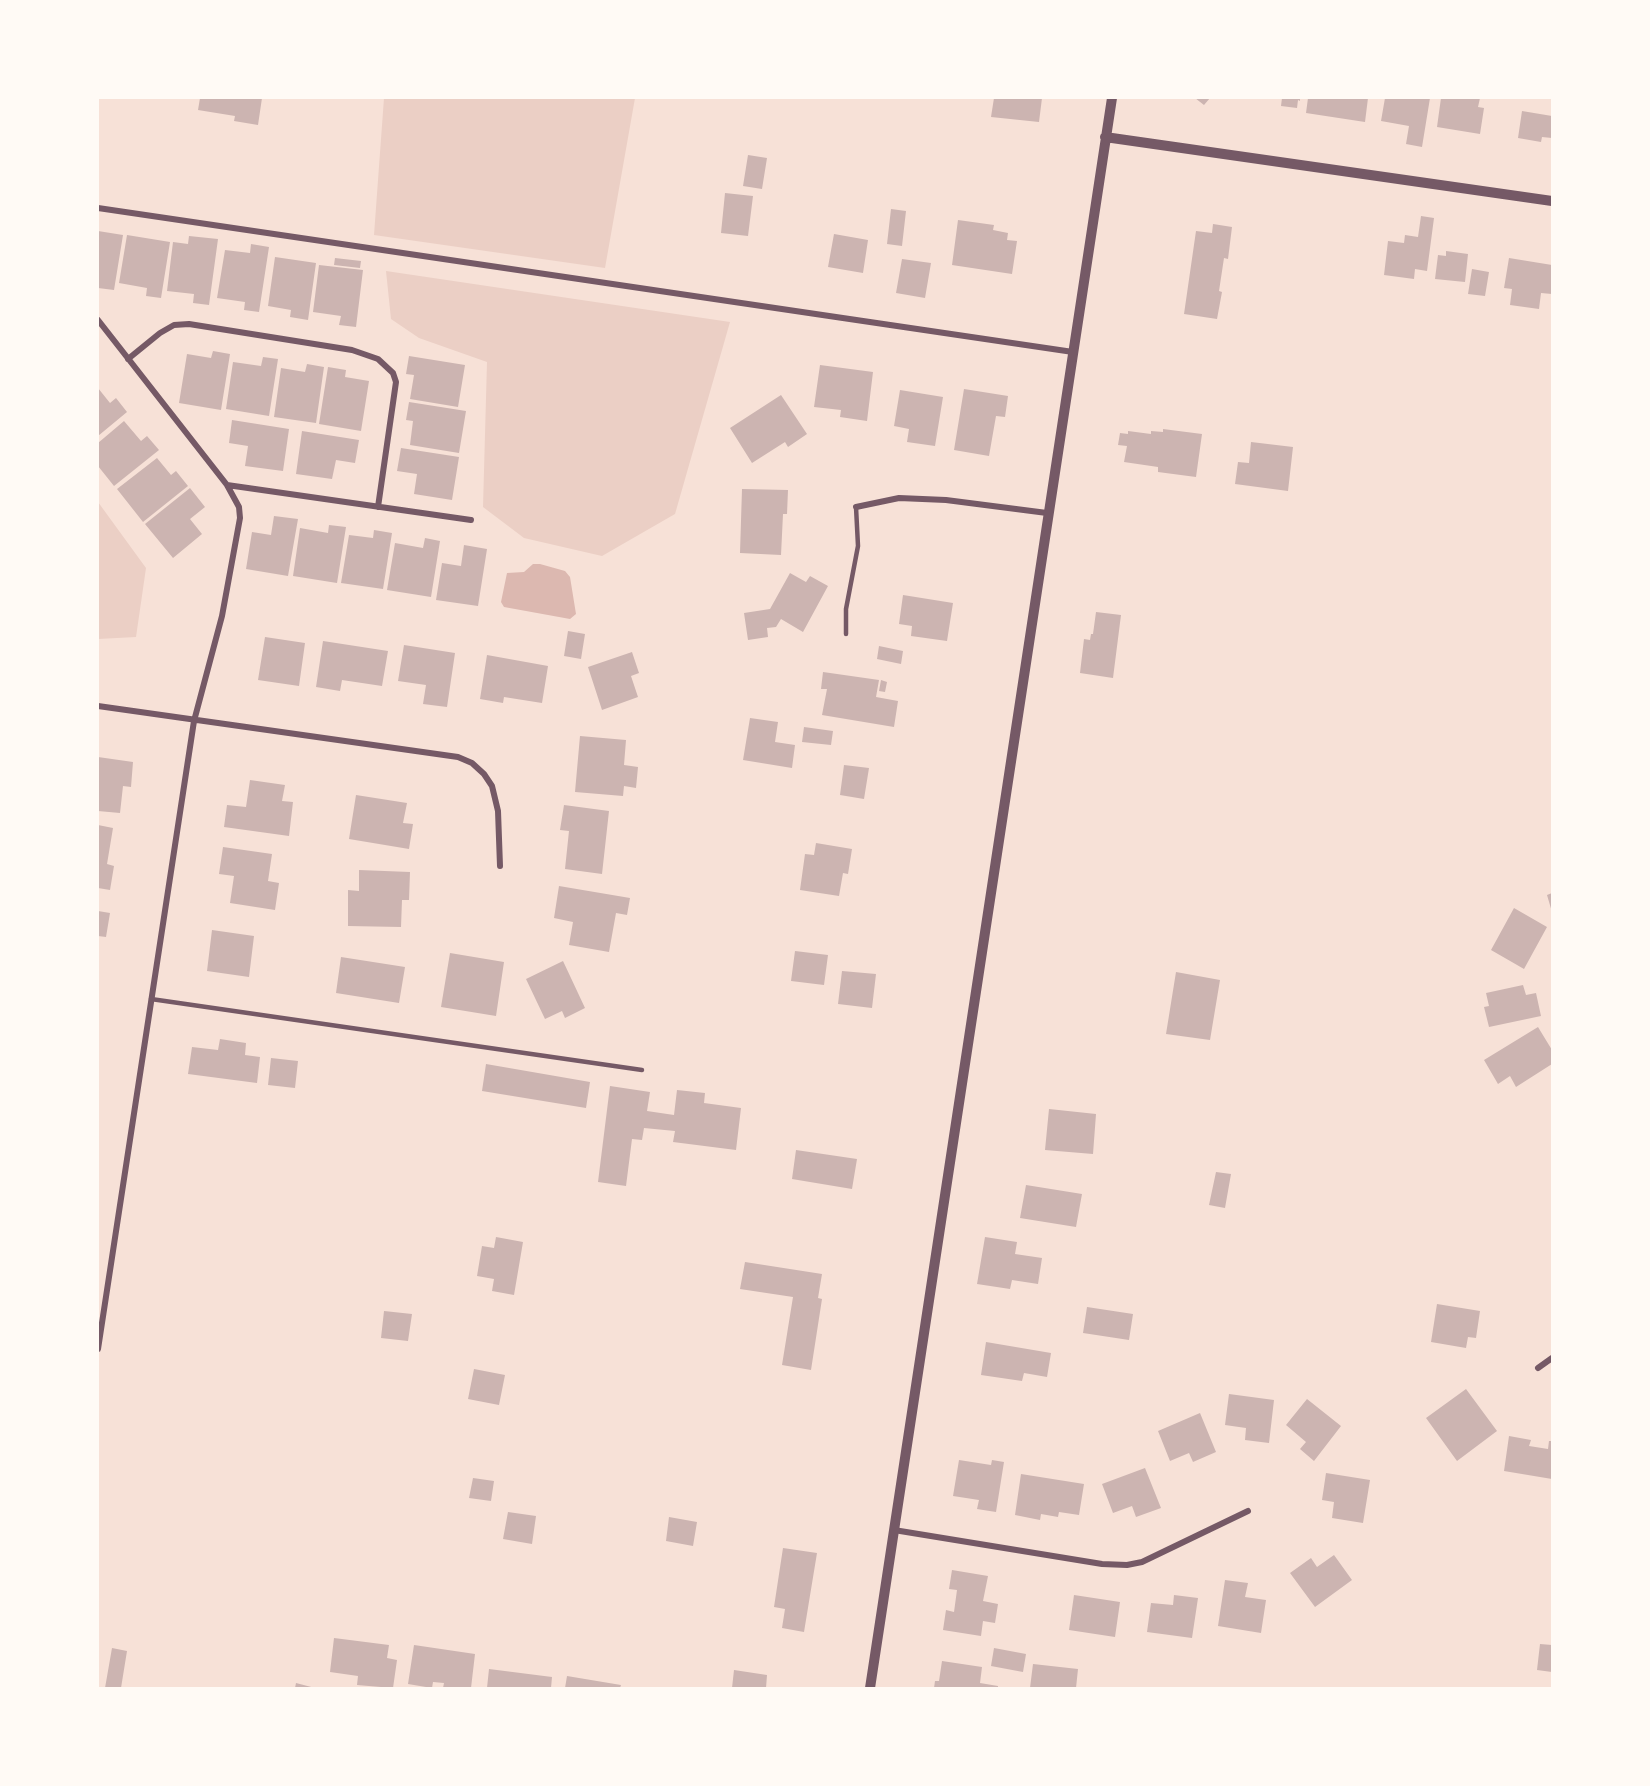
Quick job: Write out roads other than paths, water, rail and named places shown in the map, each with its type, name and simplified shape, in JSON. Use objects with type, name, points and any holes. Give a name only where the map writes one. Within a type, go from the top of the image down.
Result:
[{"type":"street","points":[[870,1689],[1047,513],[1112,98]]},
{"type":"street","points":[[1106,137],[1552,201]]},
{"type":"street","points":[[98,208],[1073,352]]},
{"type":"street","points":[[98,320],[227,485],[239,507],[240,518],[225,607],[194,721],[98,1349]]},
{"type":"street","points":[[129,359],[160,333],[174,325],[189,324],[352,350],[378,359],[393,374],[396,382],[378,507]]},
{"type":"street","points":[[227,485],[471,520]]},
{"type":"street","points":[[856,507],[899,498],[946,500],[1047,513]]},
{"type":"street","points":[[98,706],[458,757],[472,763],[484,774],[492,786],[498,811],[500,866]]},
{"type":"street","points":[[1539,1368],[1552,1358]]},
{"type":"street","points":[[894,1530],[1102,1564],[1127,1566],[1142,1562],[1248,1511]]},
{"type":"lane","points":[[846,634],[846,609],[858,546],[856,507]]},
{"type":"lane","points":[[152,999],[642,1070]]}]
